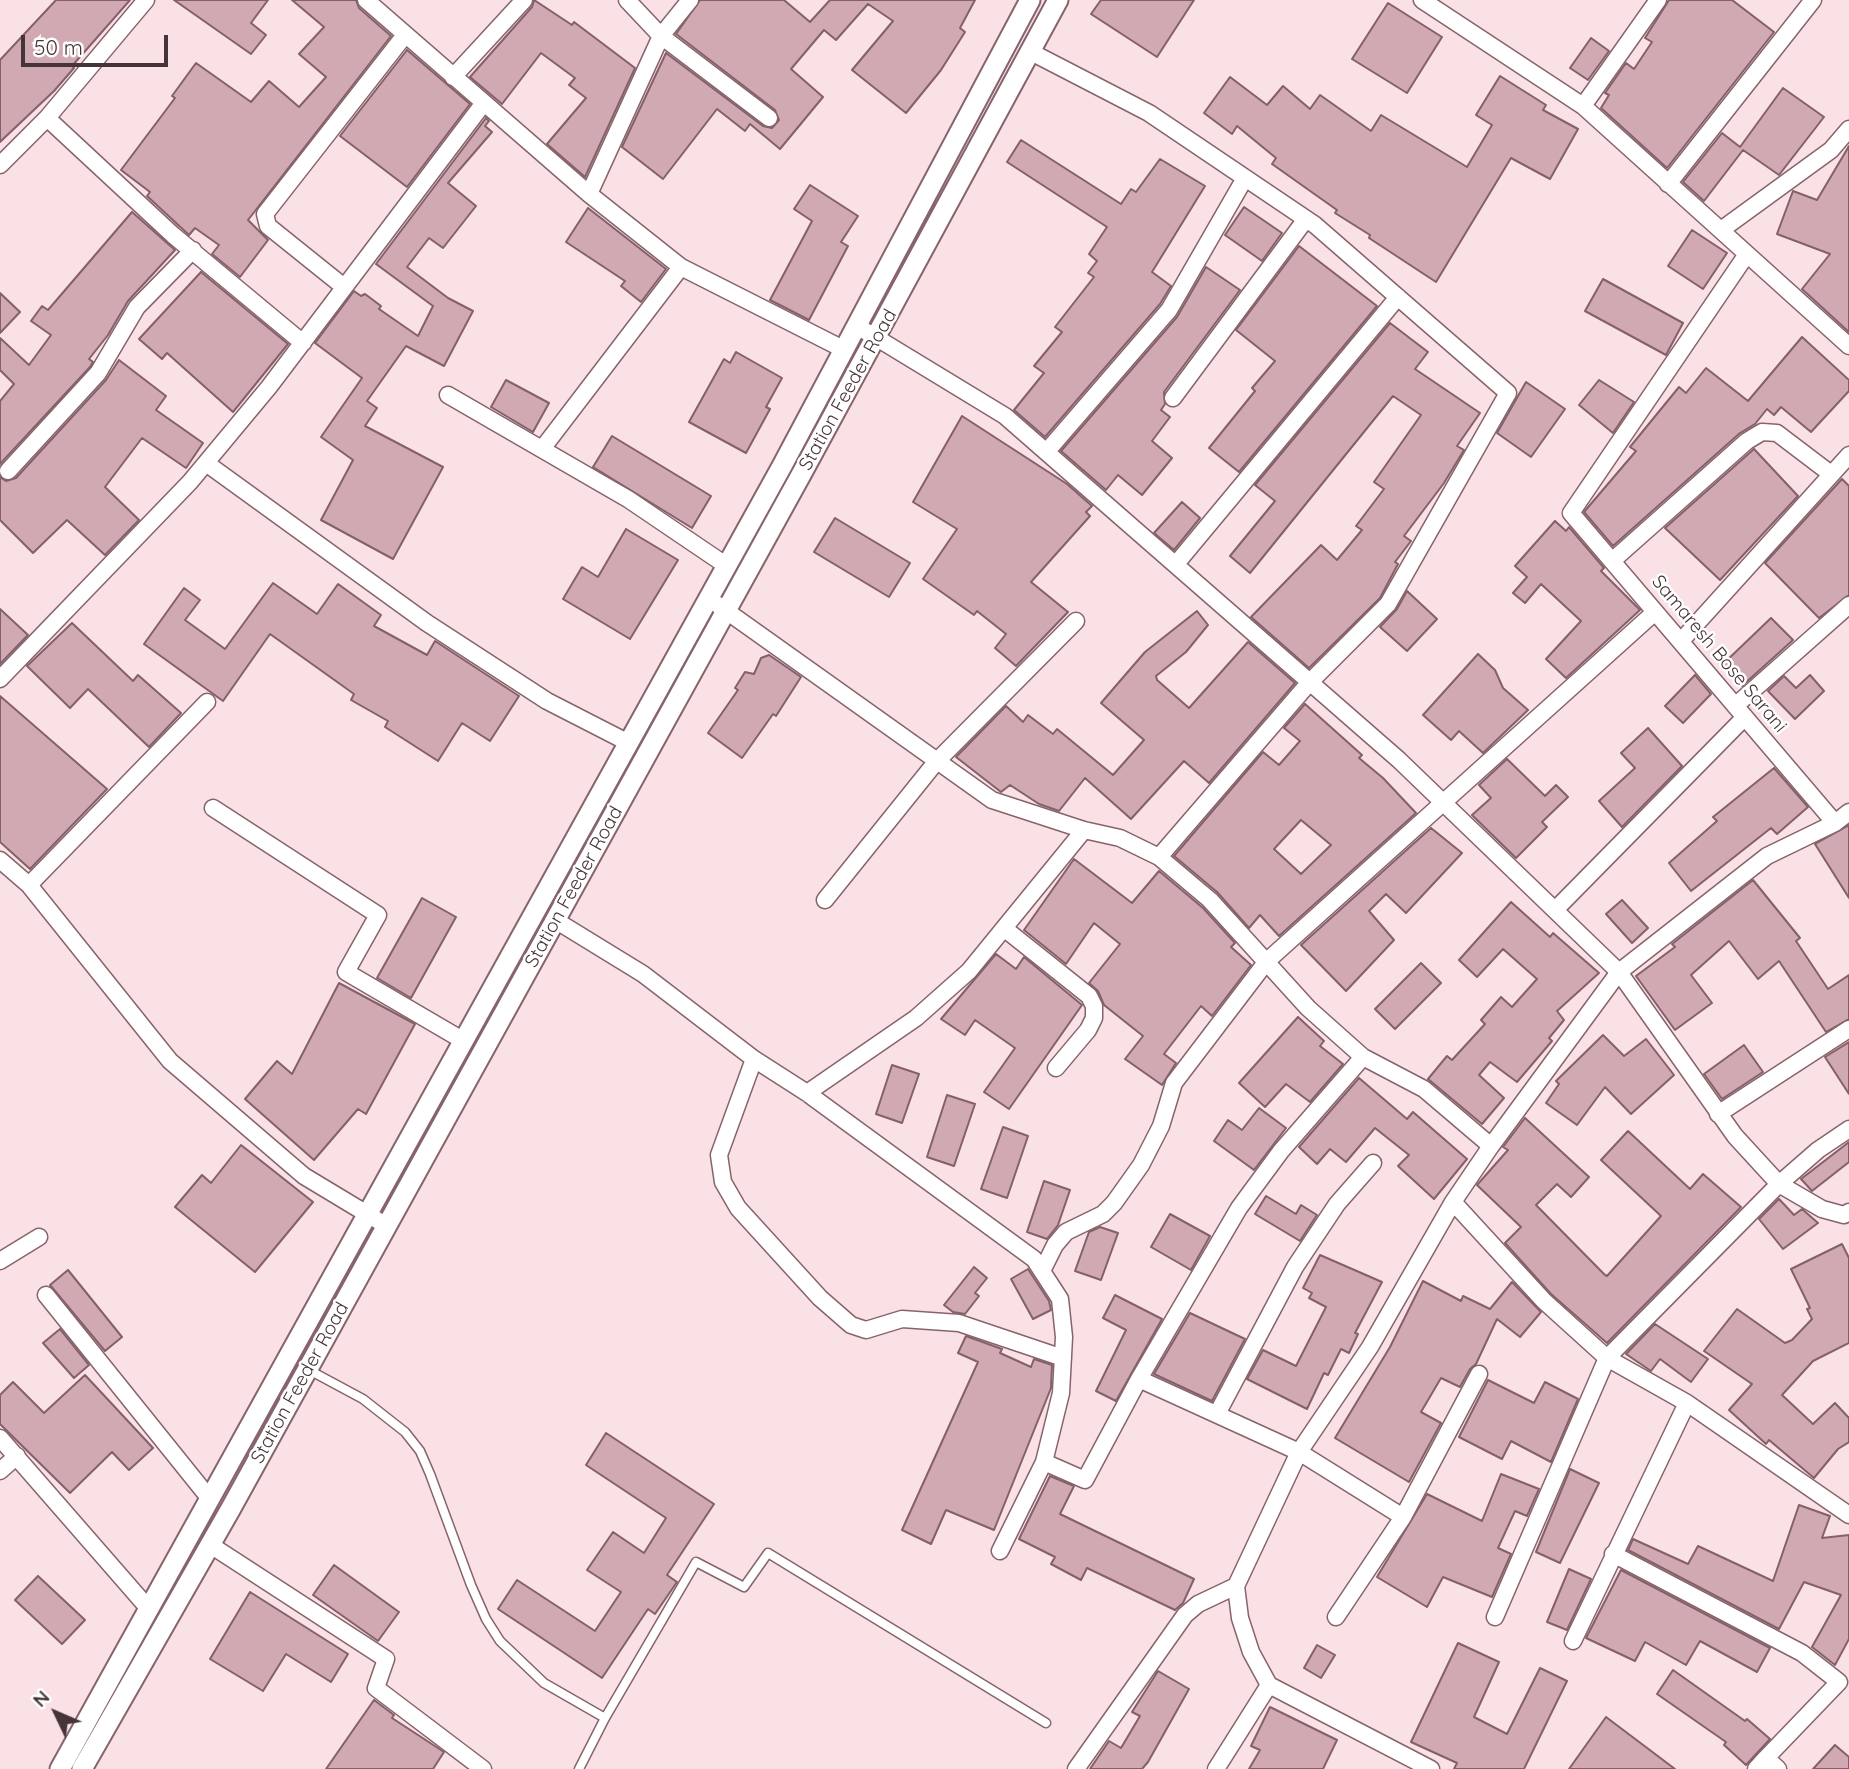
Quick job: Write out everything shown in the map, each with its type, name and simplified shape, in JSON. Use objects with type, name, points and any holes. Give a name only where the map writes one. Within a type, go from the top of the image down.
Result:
[{"type":"street","points":[[0,165],[47,118],[146,0]]},
{"type":"street","points":[[453,77],[524,0]]},
{"type":"street","points":[[627,0],[661,36],[769,118]]},
{"type":"street","points":[[589,194],[661,36],[691,0]]},
{"type":"street","name":"Station Feeder Road","points":[[60,1769],[727,566],[1030,0]]},
{"type":"street","name":"Station Feeder Road","points":[[82,1769],[387,1226],[877,337],[1058,0]]},
{"type":"street","points":[[1422,0],[1583,106],[1849,346]]},
{"type":"street","points":[[1583,106],[1658,0]]},
{"type":"street","points":[[1668,184],[1812,0]]},
{"type":"street","points":[[377,3],[405,35],[483,104],[589,194],[681,267],[843,349]]},
{"type":"street","points":[[345,287],[268,226],[265,214],[405,35]]},
{"type":"street","points":[[1031,52],[1149,113],[1306,219],[1508,393],[1388,604],[1309,684],[1159,857]]},
{"type":"street","points":[[0,679],[206,463],[303,343],[483,104]]},
{"type":"street","points":[[47,118],[193,250],[303,343]]},
{"type":"street","points":[[1721,230],[1831,150],[1849,129]]},
{"type":"street","points":[[1048,450],[1169,310],[1245,178]]},
{"type":"street","points":[[1173,398],[1306,219]]},
{"type":"street","points":[[8,471],[98,373],[137,307],[193,250]]},
{"type":"street","name":"Samaresh Bose Sarani","points":[[1747,254],[1571,513],[1835,823]]},
{"type":"street","points":[[542,449],[681,267]]},
{"type":"street","points":[[1176,564],[1398,297]]},
{"type":"street","points":[[857,326],[1005,416],[1048,450],[1309,684],[1445,801],[1619,972],[1718,1114],[1779,1184],[1822,1209],[1847,1218]]},
{"type":"street","points":[[448,395],[628,499],[727,566]]},
{"type":"street","points":[[1612,561],[1747,441],[1762,432],[1777,433],[1831,474]]},
{"type":"street","points":[[1681,642],[1849,456]]},
{"type":"street","points":[[206,463],[427,623],[547,701],[629,743]]},
{"type":"street","points":[[709,598],[992,800],[1084,830],[1120,838],[1159,857],[1210,900],[1308,1008],[1363,1057],[1424,1089],[1491,1146]]},
{"type":"street","points":[[1555,910],[1740,712],[1849,606]]},
{"type":"street","points":[[1042,1271],[1055,1245],[1066,1232],[1103,1214],[1114,1203],[1141,1165],[1161,1126],[1174,1083],[1267,961],[1655,612]]},
{"type":"street","points":[[825,900],[936,762],[1076,621]]},
{"type":"street","points":[[29,885],[207,702]]},
{"type":"street","points":[[213,808],[378,915],[345,972],[464,1041]]},
{"type":"street","points":[[1431,1769],[1269,1685],[1251,1652],[1240,1618],[1236,1586],[1299,1452],[1370,1347],[1453,1202],[1619,972],[1767,856],[1835,823],[1849,812]]},
{"type":"street","points":[[807,1093],[916,1018],[969,971],[1084,830]]},
{"type":"street","points":[[0,860],[29,885],[170,1061],[304,1176],[387,1226]]},
{"type":"street","points":[[555,920],[643,974],[754,1059],[807,1093],[1034,1259],[1060,1299],[1063,1358],[1060,1393],[1044,1462],[1000,1551]]},
{"type":"street","points":[[1005,929],[1088,996],[1094,1006],[1094,1018],[1087,1030],[1056,1068]]},
{"type":"street","points":[[1718,1114],[1849,1029]]},
{"type":"street","points":[[1044,1462],[1085,1480],[1139,1379],[1239,1208],[1281,1151],[1363,1057]]},
{"type":"street","points":[[754,1059],[719,1155],[723,1182],[738,1208],[820,1298],[851,1325],[866,1330],[902,1319],[959,1323],[1063,1358]]},
{"type":"street","points":[[1495,1617],[1521,1564],[1558,1468],[1607,1358],[1779,1184],[1818,1150],[1849,1129]]},
{"type":"street","points":[[1217,1415],[1295,1267],[1337,1204],[1373,1163]]},
{"type":"street","points":[[1453,1202],[1544,1301],[1607,1358],[1687,1403],[1849,1515]]},
{"type":"street","points":[[0,1261],[39,1237]]},
{"type":"street","points":[[46,1295],[210,1499]]},
{"type":"street","points":[[1336,1617],[1403,1517],[1479,1374]]},
{"type":"street","points":[[1139,1379],[1299,1452],[1403,1517]]},
{"type":"street","points":[[1573,1641],[1687,1403]]},
{"type":"street","points":[[0,1438],[149,1609]]},
{"type":"street","points":[[0,1471],[17,1456]]},
{"type":"street","points":[[209,1544],[386,1659],[376,1688],[483,1769]]},
{"type":"street","points":[[1613,1554],[1802,1653],[1839,1682],[1767,1765]]},
{"type":"street","points":[[1076,1769],[1185,1615],[1206,1600],[1236,1586]]},
{"type":"street","points":[[1216,1769],[1269,1685]]},
{"type":"lane","points":[[307,1369],[363,1399],[405,1432],[419,1451],[430,1474],[471,1585],[486,1619],[500,1641],[544,1683],[605,1718]]},
{"type":"lane","points":[[579,1769],[605,1718],[696,1562],[744,1587],[768,1553],[1046,1723]]},
{"type":"building","points":[[56,0],[130,0],[72,66],[74,68],[54,91],[0,142],[0,60]]},
{"type":"building","points":[[174,0],[268,0],[251,23],[266,35],[251,54]]},
{"type":"building","points":[[292,0],[356,0],[359,8],[391,36],[248,220],[268,240],[240,277],[212,254],[219,245],[195,228],[189,235],[147,196],[150,192],[121,170],[175,98],[172,96],[196,63],[251,102],[269,81],[299,107],[326,77],[299,54],[324,27]]},
{"type":"building","points":[[534,0],[572,25],[574,22],[635,68],[585,177],[547,144],[586,98],[569,85],[575,78],[541,53],[502,104],[470,77],[532,7]]},
{"type":"building","points":[[700,0],[784,0],[810,22],[830,0],[975,0],[960,28],[965,32],[941,70],[906,113],[852,70],[893,21],[868,4],[836,40],[824,30],[791,69],[823,97],[780,149],[750,124],[745,131],[717,109],[663,179],[622,147],[666,53],[763,126],[772,128],[779,120],[775,110],[676,34]]},
{"type":"building","points":[[1101,0],[1194,0],[1157,57],[1091,14]]},
{"type":"building","points":[[1669,0],[1732,0],[1774,32],[1667,168],[1601,108],[1609,95],[1605,93],[1626,63],[1634,69],[1652,42],[1645,38]]},
{"type":"building","points":[[1388,3],[1442,37],[1407,93],[1352,59]]},
{"type":"building","points":[[1591,38],[1609,51],[1588,80],[1570,68]]},
{"type":"building","points":[[407,50],[470,104],[407,187],[340,136]]},
{"type":"building","points":[[1500,76],[1546,105],[1543,110],[1578,129],[1550,179],[1511,158],[1436,282],[1369,238],[1370,235],[1335,213],[1337,210],[1272,164],[1276,158],[1237,126],[1232,134],[1204,113],[1230,77],[1267,105],[1283,86],[1310,109],[1320,95],[1371,131],[1381,115],[1467,167],[1492,125],[1476,115]]},
{"type":"building","points":[[1783,88],[1824,117],[1779,175],[1743,150],[1704,201],[1683,182],[1722,133],[1740,147]]},
{"type":"building","points":[[486,118],[489,121],[485,126],[492,132],[448,183],[476,206],[443,248],[429,238],[407,267],[448,298],[473,311],[444,366],[406,346],[367,401],[377,408],[365,426],[443,467],[393,559],[321,520],[353,460],[321,437],[362,378],[315,343],[354,291],[361,296],[365,294],[381,306],[379,309],[418,336],[433,306],[376,264]]},
{"type":"building","points":[[1021,140],[1121,204],[1131,189],[1136,192],[1160,159],[1205,186],[1152,272],[1171,286],[1160,304],[1045,437],[1014,410],[1044,373],[1034,366],[1062,332],[1055,327],[1094,277],[1088,273],[1097,261],[1089,254],[1107,227],[1007,162]]},
{"type":"building","points":[[1849,146],[1849,332],[1802,289],[1830,254],[1777,234],[1793,191],[1817,200]]},
{"type":"building","points":[[810,185],[858,216],[841,242],[848,246],[809,320],[770,300],[812,221],[794,209]]},
{"type":"building","points":[[1244,207],[1282,233],[1262,261],[1225,235]]},
{"type":"building","points":[[588,208],[666,269],[641,302],[621,286],[625,281],[566,242]]},
{"type":"building","points":[[132,212],[175,250],[128,301],[108,335],[89,359],[93,362],[90,367],[0,464],[0,401],[14,384],[0,370],[0,338],[29,365],[51,335],[31,321],[42,306],[48,310]]},
{"type":"building","points":[[1692,230],[1727,253],[1703,289],[1668,266]]},
{"type":"building","points":[[1299,246],[1377,306],[1239,472],[1209,448],[1255,391],[1252,388],[1275,361],[1236,330]]},
{"type":"building","points":[[1206,267],[1240,290],[1164,392],[1165,404],[1161,410],[1170,417],[1152,441],[1172,458],[1142,495],[1118,475],[1106,490],[1061,451],[1177,317]]},
{"type":"building","points":[[201,272],[288,344],[233,412],[167,353],[162,359],[139,339]]},
{"type":"building","points":[[1603,279],[1683,323],[1666,355],[1585,311]]},
{"type":"building","points":[[0,293],[20,312],[0,333]]},
{"type":"building","points":[[1390,323],[1428,352],[1415,369],[1480,413],[1457,446],[1464,450],[1444,483],[1404,536],[1411,541],[1395,562],[1398,564],[1380,598],[1309,668],[1251,617],[1321,545],[1337,560],[1362,530],[1356,526],[1384,489],[1374,482],[1421,415],[1393,396],[1250,573],[1230,556],[1275,501],[1255,485]]},
{"type":"building","points":[[1802,337],[1849,380],[1849,391],[1811,432],[1781,407],[1774,415],[1767,409],[1755,424],[1740,433],[1613,546],[1584,512],[1636,451],[1630,447],[1679,387],[1686,393],[1706,368],[1748,401]]},
{"type":"building","points":[[736,352],[782,378],[766,407],[770,409],[746,453],[689,422],[724,359],[730,363]]},
{"type":"building","points":[[119,360],[166,396],[156,410],[203,443],[186,468],[142,438],[105,487],[139,520],[105,555],[67,520],[33,553],[0,520],[0,477],[6,481],[16,478],[106,380]]},
{"type":"building","points":[[506,380],[549,403],[533,432],[491,407]]},
{"type":"building","points":[[1599,380],[1634,402],[1613,433],[1579,405]]},
{"type":"building","points":[[1526,382],[1565,409],[1531,457],[1497,433]]},
{"type":"building","points":[[962,416],[1067,484],[1092,506],[1086,512],[1090,516],[1031,582],[1068,612],[1016,666],[995,648],[1006,634],[977,611],[974,615],[923,579],[957,529],[913,502]]},
{"type":"building","points":[[612,436],[711,496],[692,528],[593,467]]},
{"type":"building","points":[[1754,449],[1798,496],[1720,580],[1665,528]]},
{"type":"building","points":[[1842,479],[1849,486],[1849,595],[1819,618],[1765,563]]},
{"type":"building","points":[[1182,502],[1200,518],[1174,550],[1154,533]]},
{"type":"building","points":[[835,518],[910,563],[889,597],[814,552]]},
{"type":"building","points":[[1555,521],[1566,531],[1569,527],[1604,568],[1601,571],[1640,610],[1566,678],[1546,659],[1581,621],[1541,584],[1525,603],[1513,593],[1527,577],[1515,566]]},
{"type":"building","points":[[626,529],[678,560],[630,639],[563,599],[582,567],[598,577]]},
{"type":"building","points":[[273,583],[317,614],[338,584],[381,615],[374,626],[427,655],[435,641],[519,696],[490,741],[462,723],[438,761],[385,727],[388,721],[351,700],[354,694],[270,634],[223,701],[144,644],[184,588],[200,600],[185,620],[225,649]]},
{"type":"building","points":[[1407,591],[1437,619],[1407,651],[1380,627],[1397,609]]},
{"type":"building","points":[[0,609],[28,635],[0,664]]},
{"type":"building","points":[[1197,611],[1208,625],[1186,652],[1156,676],[1157,680],[1189,708],[1248,642],[1295,683],[1209,783],[1184,761],[1131,819],[1085,778],[1059,811],[1039,804],[1010,785],[1001,792],[956,757],[1006,706],[1023,722],[1028,715],[1053,734],[1057,729],[1113,775],[1144,740],[1101,703],[1145,652]]},
{"type":"building","points":[[1771,618],[1793,640],[1742,686],[1722,665]]},
{"type":"building","points":[[72,623],[133,681],[138,675],[181,713],[149,747],[88,689],[70,708],[27,666]]},
{"type":"building","points":[[1478,654],[1495,670],[1503,688],[1528,710],[1483,753],[1459,731],[1451,740],[1423,715]]},
{"type":"building","points":[[769,655],[801,677],[776,716],[773,714],[742,758],[708,733],[738,690],[735,688],[745,672],[754,674],[761,658]]},
{"type":"building","points":[[1695,675],[1711,694],[1683,723],[1665,706]]},
{"type":"building","points":[[1810,675],[1824,691],[1795,719],[1768,691],[1784,676],[1796,688]]},
{"type":"building","points":[[0,696],[107,789],[30,869],[0,842]]},
{"type":"building","points":[[1305,704],[1362,755],[1359,758],[1383,778],[1416,813],[1279,936],[1260,915],[1249,928],[1217,892],[1174,856],[1263,752],[1279,765],[1300,741],[1284,728]],"holes":[[[1301,820],[1331,845],[1301,874],[1274,849]]]},
{"type":"building","points":[[1648,728],[1682,766],[1622,827],[1599,801],[1635,768],[1621,753]]},
{"type":"building","points":[[1507,759],[1545,796],[1556,785],[1568,797],[1542,822],[1547,827],[1516,858],[1472,815],[1491,798],[1479,785]]},
{"type":"building","points":[[1774,768],[1808,807],[1777,834],[1771,828],[1691,891],[1669,863],[1717,821],[1713,817]]},
{"type":"building","points":[[1849,825],[1849,898],[1815,844]]},
{"type":"building","points":[[1431,828],[1462,853],[1406,913],[1386,894],[1369,911],[1394,940],[1346,991],[1301,945]]},
{"type":"building","points":[[1074,859],[1132,903],[1159,871],[1203,908],[1235,943],[1231,947],[1251,965],[1212,1016],[1201,1006],[1164,1054],[1176,1063],[1162,1085],[1125,1059],[1143,1036],[1104,1005],[1098,991],[1089,983],[1120,944],[1094,923],[1066,964],[1024,930]]},
{"type":"building","points":[[1753,880],[1800,938],[1796,941],[1828,989],[1849,975],[1849,1019],[1826,1032],[1779,961],[1758,979],[1729,941],[1691,975],[1712,1003],[1675,1030],[1636,976],[1675,947],[1672,944]]},
{"type":"building","points":[[422,898],[456,917],[411,998],[377,978]]},
{"type":"building","points":[[1622,900],[1648,928],[1632,943],[1606,914]]},
{"type":"building","points":[[1511,902],[1550,937],[1553,933],[1599,973],[1557,1011],[1564,1020],[1549,1038],[1552,1041],[1517,1082],[1490,1062],[1479,1075],[1504,1098],[1482,1124],[1428,1079],[1447,1056],[1452,1060],[1485,1024],[1481,1020],[1501,997],[1512,1007],[1537,979],[1503,949],[1477,977],[1459,960]]},
{"type":"building","points":[[996,954],[1016,969],[1024,957],[1082,1005],[1009,1109],[984,1092],[1015,1048],[975,1020],[965,1035],[941,1019]]},
{"type":"building","points":[[1421,963],[1441,983],[1395,1029],[1375,1009]]},
{"type":"building","points":[[339,983],[415,1024],[366,1114],[358,1109],[314,1160],[245,1099],[277,1061],[292,1074]]},
{"type":"building","points":[[1298,1017],[1324,1041],[1320,1046],[1343,1064],[1310,1102],[1286,1084],[1265,1107],[1239,1083]]},
{"type":"building","points":[[1603,1035],[1624,1056],[1646,1039],[1674,1075],[1631,1114],[1605,1087],[1577,1125],[1546,1103],[1559,1084],[1556,1081]]},
{"type":"building","points":[[1849,1042],[1849,1094],[1825,1057]]},
{"type":"building","points":[[1744,1045],[1763,1072],[1722,1099],[1704,1074]]},
{"type":"building","points":[[892,1065],[919,1074],[902,1123],[876,1114]]},
{"type":"building","points":[[1359,1078],[1407,1119],[1413,1112],[1467,1159],[1434,1199],[1398,1166],[1409,1155],[1375,1128],[1346,1162],[1330,1149],[1317,1164],[1299,1147]]},
{"type":"building","points":[[947,1095],[975,1104],[954,1166],[927,1157]]},
{"type":"building","points":[[1259,1108],[1286,1128],[1254,1170],[1214,1141],[1228,1120],[1242,1130]]},
{"type":"building","points":[[1525,1118],[1589,1177],[1571,1197],[1557,1184],[1536,1205],[1607,1276],[1661,1216],[1601,1160],[1628,1131],[1690,1189],[1703,1174],[1741,1207],[1607,1343],[1551,1294],[1505,1243],[1521,1227],[1477,1185],[1508,1150],[1503,1147]]},
{"type":"building","points":[[1003,1127],[1028,1136],[1007,1198],[981,1189]]},
{"type":"building","points":[[1849,1142],[1849,1162],[1812,1191],[1801,1179]]},
{"type":"building","points":[[241,1145],[313,1202],[255,1272],[175,1207],[202,1175],[211,1183]]},
{"type":"building","points":[[1044,1181],[1070,1190],[1058,1225],[1047,1239],[1027,1232]]},
{"type":"building","points":[[1266,1196],[1296,1214],[1301,1205],[1317,1215],[1300,1241],[1255,1214]]},
{"type":"building","points":[[1779,1199],[1794,1215],[1802,1209],[1818,1223],[1783,1249],[1759,1219]]},
{"type":"building","points":[[1170,1214],[1210,1236],[1191,1270],[1151,1247]]},
{"type":"building","points":[[1100,1227],[1118,1233],[1101,1280],[1075,1271],[1089,1232]]},
{"type":"building","points":[[1842,1244],[1849,1258],[1849,1343],[1813,1361],[1782,1395],[1813,1424],[1835,1403],[1849,1418],[1849,1442],[1838,1449],[1814,1478],[1769,1440],[1766,1444],[1729,1410],[1752,1384],[1704,1351],[1737,1309],[1785,1343],[1792,1340],[1812,1319],[1807,1309],[1810,1308],[1791,1269]]},
{"type":"building","points":[[1320,1255],[1382,1282],[1355,1333],[1358,1334],[1349,1353],[1341,1349],[1328,1375],[1324,1373],[1307,1409],[1247,1379],[1263,1350],[1296,1366],[1326,1307],[1309,1298],[1312,1293],[1303,1288]]},
{"type":"building","points":[[974,1267],[987,1278],[975,1293],[979,1296],[965,1314],[953,1312],[944,1305]]},
{"type":"building","points":[[1028,1269],[1049,1301],[1051,1310],[1033,1319],[1011,1279]]},
{"type":"building","points":[[68,1270],[122,1337],[105,1351],[50,1285]]},
{"type":"building","points":[[1423,1281],[1461,1301],[1463,1296],[1490,1309],[1512,1282],[1541,1312],[1520,1337],[1497,1319],[1476,1364],[1460,1387],[1441,1378],[1421,1412],[1441,1423],[1409,1482],[1335,1438],[1390,1347]]},
{"type":"building","points":[[1115,1295],[1162,1319],[1116,1401],[1096,1391],[1126,1330],[1103,1318]]},
{"type":"building","points":[[1190,1313],[1245,1339],[1212,1401],[1154,1374]]},
{"type":"building","points":[[1655,1324],[1708,1359],[1691,1382],[1660,1359],[1651,1371],[1626,1354]]},
{"type":"building","points":[[60,1329],[89,1365],[74,1378],[43,1343]]},
{"type":"building","points":[[966,1336],[1002,1349],[1000,1353],[1031,1367],[1034,1359],[1052,1365],[1051,1388],[994,1530],[946,1510],[931,1544],[902,1530],[978,1362],[958,1353]]},
{"type":"building","points":[[85,1375],[153,1448],[129,1470],[112,1452],[70,1493],[0,1424],[0,1395],[13,1382],[44,1413]]},
{"type":"building","points":[[1488,1380],[1534,1403],[1545,1382],[1578,1399],[1551,1462],[1511,1441],[1502,1459],[1459,1437]]},
{"type":"building","points":[[606,1433],[714,1504],[667,1575],[677,1582],[655,1614],[648,1609],[602,1678],[498,1609],[517,1580],[595,1631],[621,1592],[587,1570],[613,1532],[644,1553],[666,1518],[586,1465]]},
{"type":"building","points":[[1570,1469],[1599,1483],[1560,1563],[1536,1552]]},
{"type":"building","points":[[1501,1474],[1539,1489],[1527,1516],[1515,1511],[1498,1548],[1511,1554],[1492,1597],[1443,1577],[1427,1607],[1377,1577],[1427,1494],[1482,1521]]},
{"type":"building","points":[[1050,1476],[1074,1486],[1060,1514],[1194,1579],[1183,1603],[1175,1610],[1087,1568],[1081,1580],[1051,1564],[1055,1557],[1019,1539]]},
{"type":"building","points":[[1799,1505],[1830,1516],[1822,1538],[1849,1535],[1849,1639],[1835,1665],[1812,1647],[1841,1595],[1804,1582],[1779,1629],[1628,1550],[1633,1539],[1688,1564],[1698,1546],[1773,1581]]},
{"type":"building","points":[[334,1565],[399,1612],[378,1641],[313,1595]]},
{"type":"building","points":[[1569,1569],[1591,1579],[1567,1630],[1547,1622]]},
{"type":"building","points":[[1621,1570],[1770,1648],[1757,1672],[1700,1641],[1686,1665],[1645,1642],[1635,1661],[1586,1638]]},
{"type":"building","points":[[38,1576],[85,1620],[62,1644],[15,1600]]},
{"type":"building","points":[[250,1592],[348,1654],[331,1682],[286,1654],[263,1691],[210,1659]]},
{"type":"building","points":[[1458,1643],[1499,1662],[1474,1717],[1507,1734],[1540,1668],[1567,1681],[1524,1769],[1454,1769],[1457,1763],[1411,1742]]},
{"type":"building","points":[[1317,1645],[1335,1655],[1321,1678],[1304,1668]]},
{"type":"building","points":[[1673,1670],[1745,1721],[1747,1719],[1770,1739],[1746,1765],[1724,1745],[1726,1742],[1657,1694]]},
{"type":"building","points":[[1158,1671],[1189,1689],[1148,1762],[1142,1769],[1090,1769],[1109,1741],[1121,1748],[1140,1716],[1132,1712]]},
{"type":"building","points":[[374,1700],[394,1715],[392,1718],[444,1752],[433,1769],[326,1769]]},
{"type":"building","points":[[1270,1707],[1337,1740],[1323,1769],[1249,1769],[1260,1750],[1251,1746]]},
{"type":"building","points":[[1606,1717],[1675,1769],[1569,1769]]},
{"type":"building","points":[[1835,1745],[1849,1757],[1849,1769],[1813,1769]]}]
